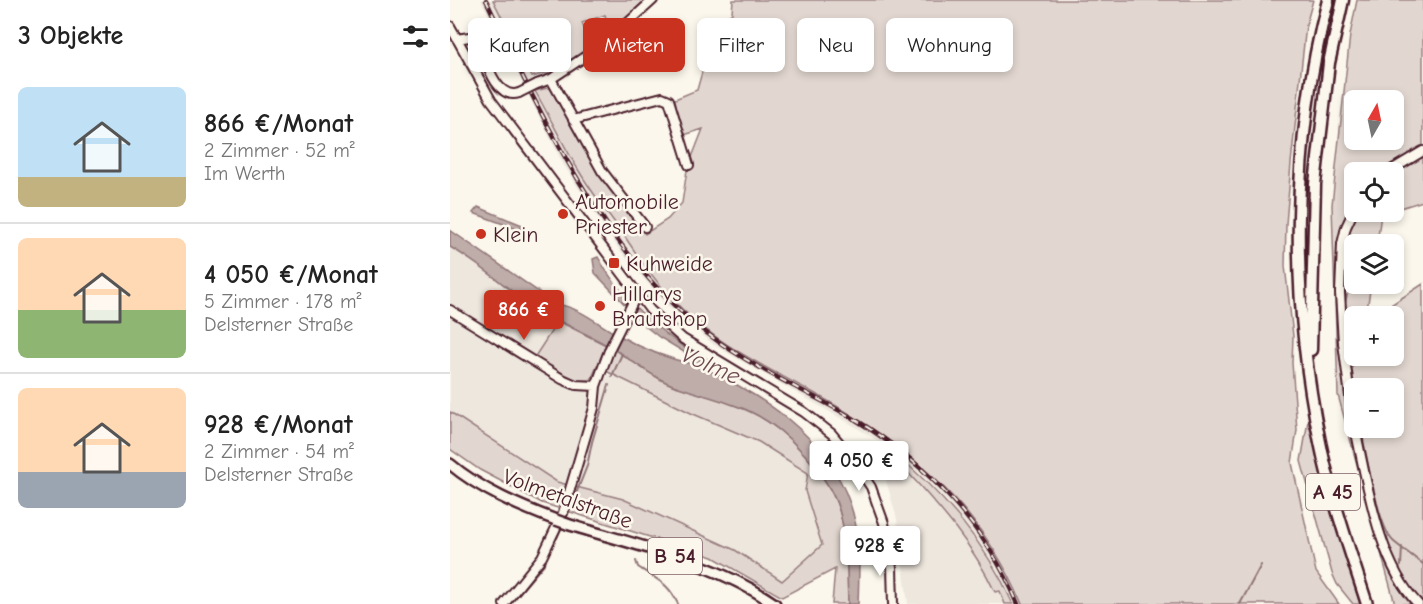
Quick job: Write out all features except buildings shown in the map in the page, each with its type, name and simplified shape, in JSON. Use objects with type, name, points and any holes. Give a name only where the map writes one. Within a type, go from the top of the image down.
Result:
[{"type":"highway","name":"A 45","points":[[1328,0],[1315,61],[1301,182],[1300,281],[1303,333],[1320,444],[1336,507],[1367,604]]},
{"type":"highway","name":"A 45","points":[[1342,0],[1329,63],[1315,184],[1311,342],[1314,377],[1334,475],[1372,604]]},
{"type":"main road","name":"Volmetalstraße","points":[[450,464],[485,489],[525,508],[567,524],[689,561],[746,585],[775,604]]},
{"type":"street","points":[[457,39],[469,37],[478,41],[497,86],[510,95],[551,80],[608,41],[653,0]]},
{"type":"street","points":[[450,26],[491,100],[636,299],[678,335],[804,412],[832,434],[848,453],[871,487],[884,523],[892,567],[893,604]]},
{"type":"street","points":[[551,80],[602,171],[645,227]]},
{"type":"street","points":[[573,120],[662,97],[669,100],[689,165]]},
{"type":"street","points":[[1404,162],[1423,151]]},
{"type":"street","points":[[1348,378],[1340,293],[1342,240],[1349,222]]},
{"type":"street","points":[[504,604],[542,558],[563,513],[594,408],[596,386],[610,348],[636,299]]},
{"type":"street","points":[[450,310],[562,379],[576,385],[596,386]]},
{"type":"street","points":[[1358,438],[1374,510],[1392,567],[1403,586],[1418,604]]},
{"type":"shaded area","points":[[481,0],[493,0],[502,18],[490,18]]},
{"type":"shaded area","points":[[493,0],[647,0],[626,18],[606,18],[605,15],[596,18],[583,18],[583,56],[571,65],[571,18],[502,18]]},
{"type":"shaded area","points":[[733,0],[1313,0],[1306,25],[1286,224],[1285,266],[1293,336],[1292,363],[1297,430],[1292,463],[1316,572],[1339,604],[1022,604],[985,536],[962,507],[908,455],[845,411],[735,349],[682,309],[646,267],[589,187],[535,91],[552,87],[595,166],[645,234],[668,219],[682,203],[687,170],[703,129],[681,136],[675,99],[697,90],[702,72],[785,72],[785,18],[726,18],[732,13]]},
{"type":"shaded area","points":[[1357,0],[1423,0],[1423,201],[1404,207],[1404,162],[1344,162],[1344,222],[1380,222],[1378,234],[1344,234],[1344,294],[1369,294],[1368,306],[1344,306],[1344,366],[1404,366],[1404,306],[1389,306],[1423,284],[1423,604],[1395,604],[1350,438],[1404,438],[1404,378],[1344,378],[1344,417],[1338,395],[1332,205],[1344,92],[1344,150],[1404,150],[1404,90],[1344,90],[1350,35]]},
{"type":"shaded area","points":[[517,72],[529,72],[535,91],[579,171],[652,276],[671,299],[694,320],[741,353],[858,418],[895,443],[926,469],[952,495],[996,552],[1022,604],[1013,604],[988,557],[971,533],[946,500],[920,474],[889,448],[854,426],[714,345],[666,305],[619,249],[562,162]]},
{"type":"shaded area","points":[[529,72],[549,72],[532,77]]},
{"type":"shaded area","points":[[478,207],[522,225],[520,230],[473,213]]},
{"type":"shaded area","points":[[450,230],[556,304],[580,312],[646,349],[696,365],[694,358],[645,326],[595,273],[593,259],[598,257],[618,287],[643,314],[700,358],[702,367],[753,394],[799,428],[819,449],[835,472],[848,498],[857,536],[858,604],[848,604],[845,539],[836,501],[817,470],[791,441],[762,418],[747,410],[666,382],[614,349],[549,316],[450,247]]},
{"type":"shaded area","points":[[450,247],[518,296],[558,321],[534,357],[578,381],[603,382],[609,374],[622,378],[691,413],[759,442],[808,473],[805,491],[822,545],[782,581],[735,550],[623,499],[557,482],[450,412]]},
{"type":"shaded area","points":[[558,321],[606,345],[591,380],[578,381],[534,358]]},
{"type":"shaded area","points":[[613,349],[665,382],[718,399],[761,418],[791,440],[804,454],[827,485],[836,501],[841,517],[846,549],[848,604],[832,604],[835,569],[782,597],[713,557],[542,503],[480,470],[450,449],[450,412],[557,482],[623,499],[735,550],[782,581],[822,545],[805,491],[808,473],[759,442],[691,413],[606,371]]},
{"type":"shaded area","points":[[1308,421],[1325,488],[1360,604],[1353,604],[1337,584],[1332,573],[1301,461]]},
{"type":"shaded area","points":[[889,448],[944,500],[960,519],[989,559],[1013,604],[1005,604],[1000,591],[995,592],[976,557],[941,510],[902,466],[899,469],[885,455]]},
{"type":"shaded area","points":[[891,461],[898,468],[901,466],[952,521],[985,571],[995,592],[1000,591],[1005,604],[908,604],[897,519],[881,463]]},
{"type":"waterway","points":[[1347,295],[1345,302],[1353,378]]},
{"type":"waterway","points":[[612,376],[622,354]]},
{"type":"waterway","points":[[566,519],[587,466],[609,385]]},
{"type":"waterway","points":[[1363,438],[1373,487],[1387,533],[1393,541],[1423,564]]},
{"type":"waterway","points":[[557,538],[563,524]]},
{"type":"waterway","points":[[1401,566],[1402,547]]},
{"type":"waterway","points":[[636,561],[638,567],[666,586],[678,604]]},
{"type":"waterway","points":[[510,604],[544,564]]},
{"type":"waterway","points":[[1240,604],[1261,565]]},
{"type":"railway","points":[[486,0],[549,129],[574,172],[600,214],[659,290],[693,322],[731,350],[856,420],[907,456],[952,499],[971,523],[1005,576],[1018,604]]},
{"type":"place","name":"Automobile Priester","points":[[563,214]]},
{"type":"place","name":"Klein","points":[[481,234]]},
{"type":"place","name":"Kuhweide","points":[[614,263]]},
{"type":"place","name":"Hillarys Brautshop","points":[[600,306]]},
{"type":"water label","name":"Volme","points":[[711,365]]}]
